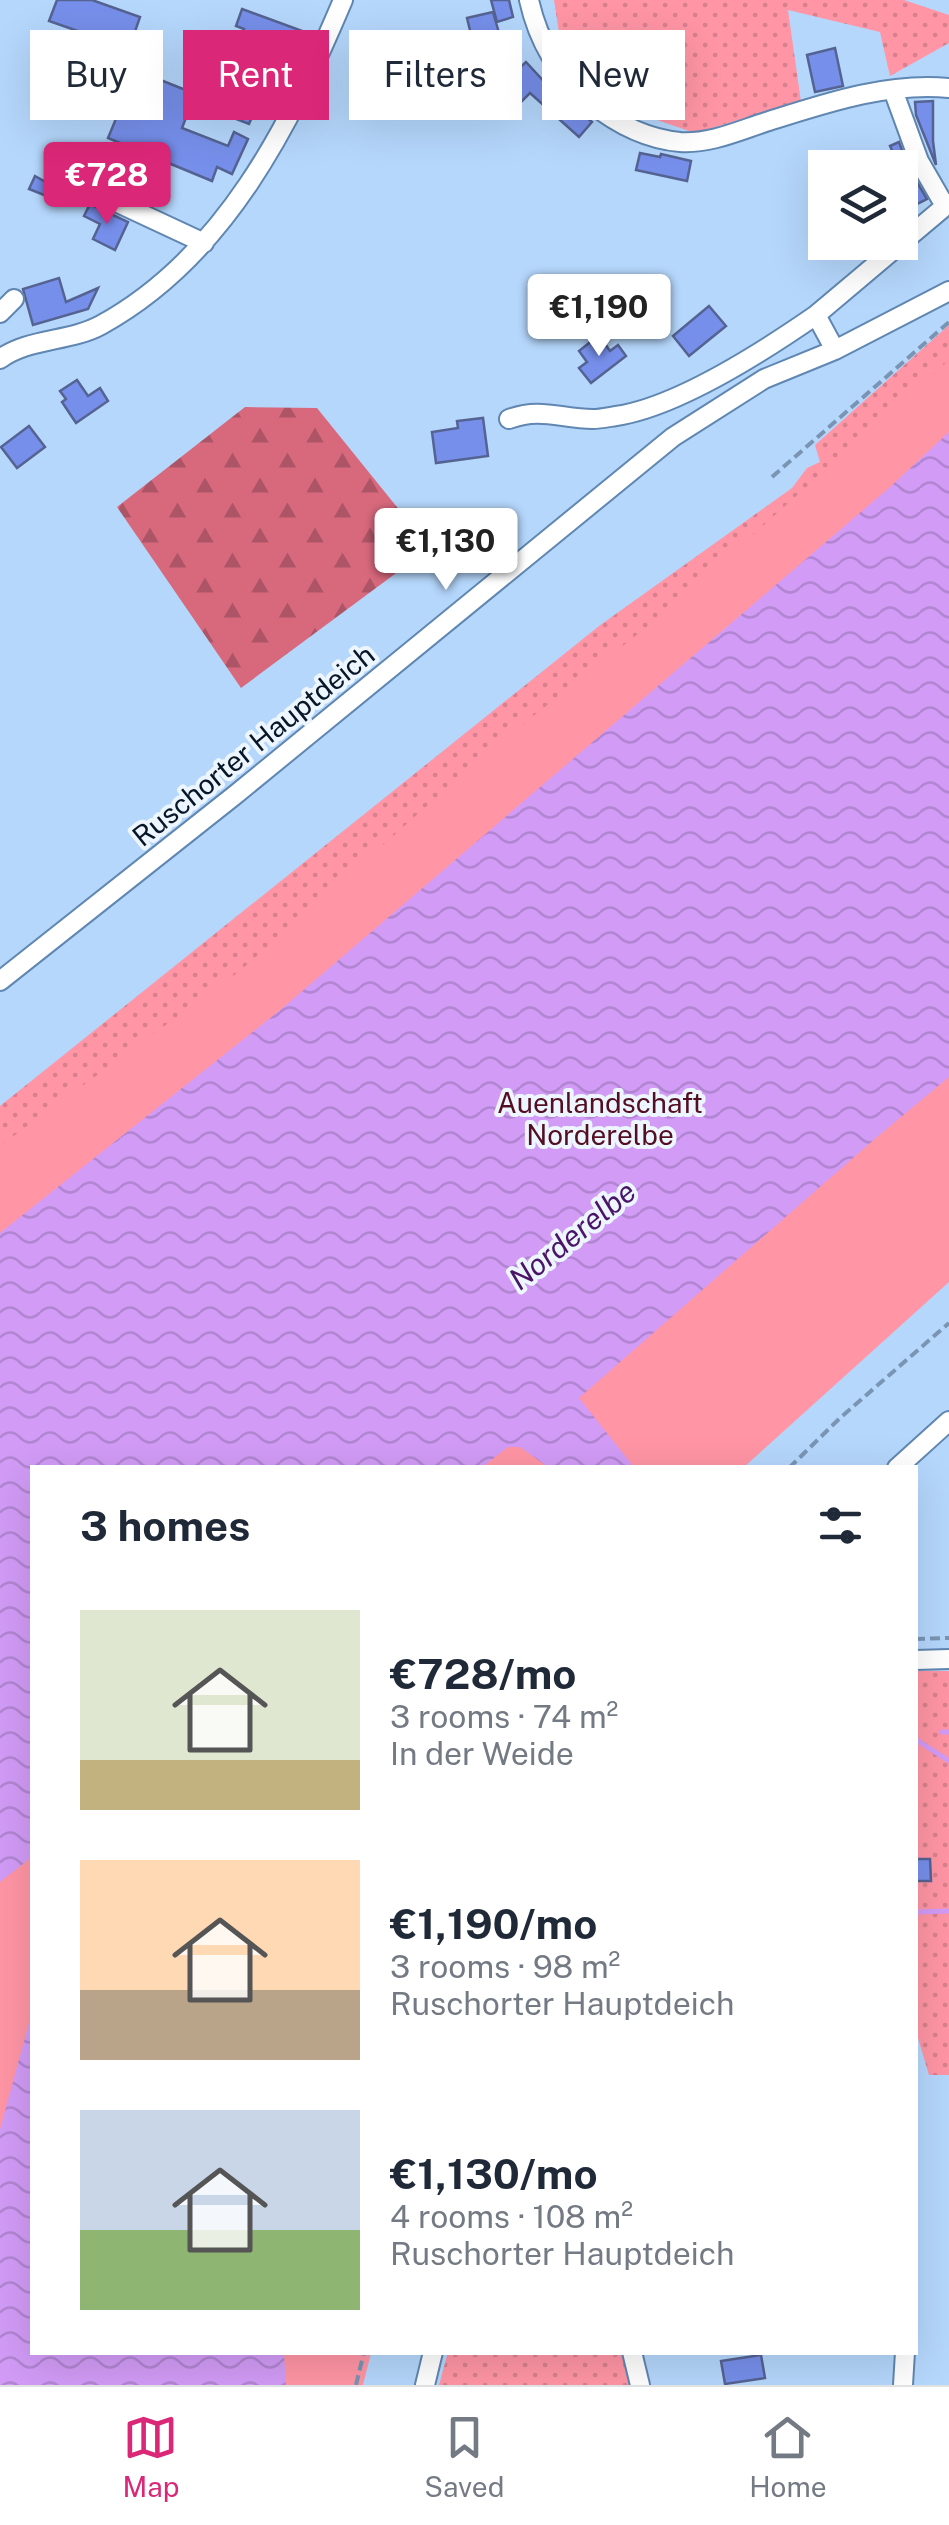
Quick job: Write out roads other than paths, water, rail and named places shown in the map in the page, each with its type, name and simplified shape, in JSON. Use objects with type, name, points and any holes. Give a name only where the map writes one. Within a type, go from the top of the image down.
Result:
[{"type":"street","points":[[0,358],[24,347],[98,327],[148,295],[204,243],[257,174],[315,66],[343,0]]},
{"type":"street","points":[[528,0],[544,47],[574,89],[611,120],[650,137],[684,142],[719,138],[809,108],[893,90],[949,88]]},
{"type":"street","points":[[509,419],[532,412],[593,419],[638,412],[682,394],[816,315],[947,204],[919,162],[893,90]]},
{"type":"street","points":[[56,174],[204,243]]},
{"type":"street","name":"Ruschorter Hauptdeich","points":[[0,981],[236,795],[672,437],[764,380],[835,350],[949,291]]},
{"type":"street","points":[[0,313],[14,300]]},
{"type":"street","points":[[816,315],[835,350]]},
{"type":"street","points":[[900,1465],[949,1421]]},
{"type":"street","points":[[918,1660],[949,1659]]},
{"type":"street","points":[[425,2385],[433,2355]]},
{"type":"street","points":[[633,2355],[640,2385]]},
{"type":"street","points":[[902,2385],[905,2355]]},
{"type":"water","name":"Auenlandschaft Norderelbe","points":[[949,432],[949,1077],[579,1398],[632,1465],[545,1465],[520,1447],[508,1447],[485,1465],[30,1465],[30,1859],[0,1882],[0,1233],[279,1011],[890,487]]},
{"type":"water","points":[[30,2019],[30,2355],[284,2355],[286,2385],[0,2385],[0,2129]]},
{"type":"waterway","points":[[942,1732],[949,1732]]},
{"type":"waterway","points":[[918,1741],[949,1761]]},
{"type":"waterway","points":[[918,1912],[949,1911]]},
{"type":"water label","name":"Norderelbe","points":[[572,1235]]}]
